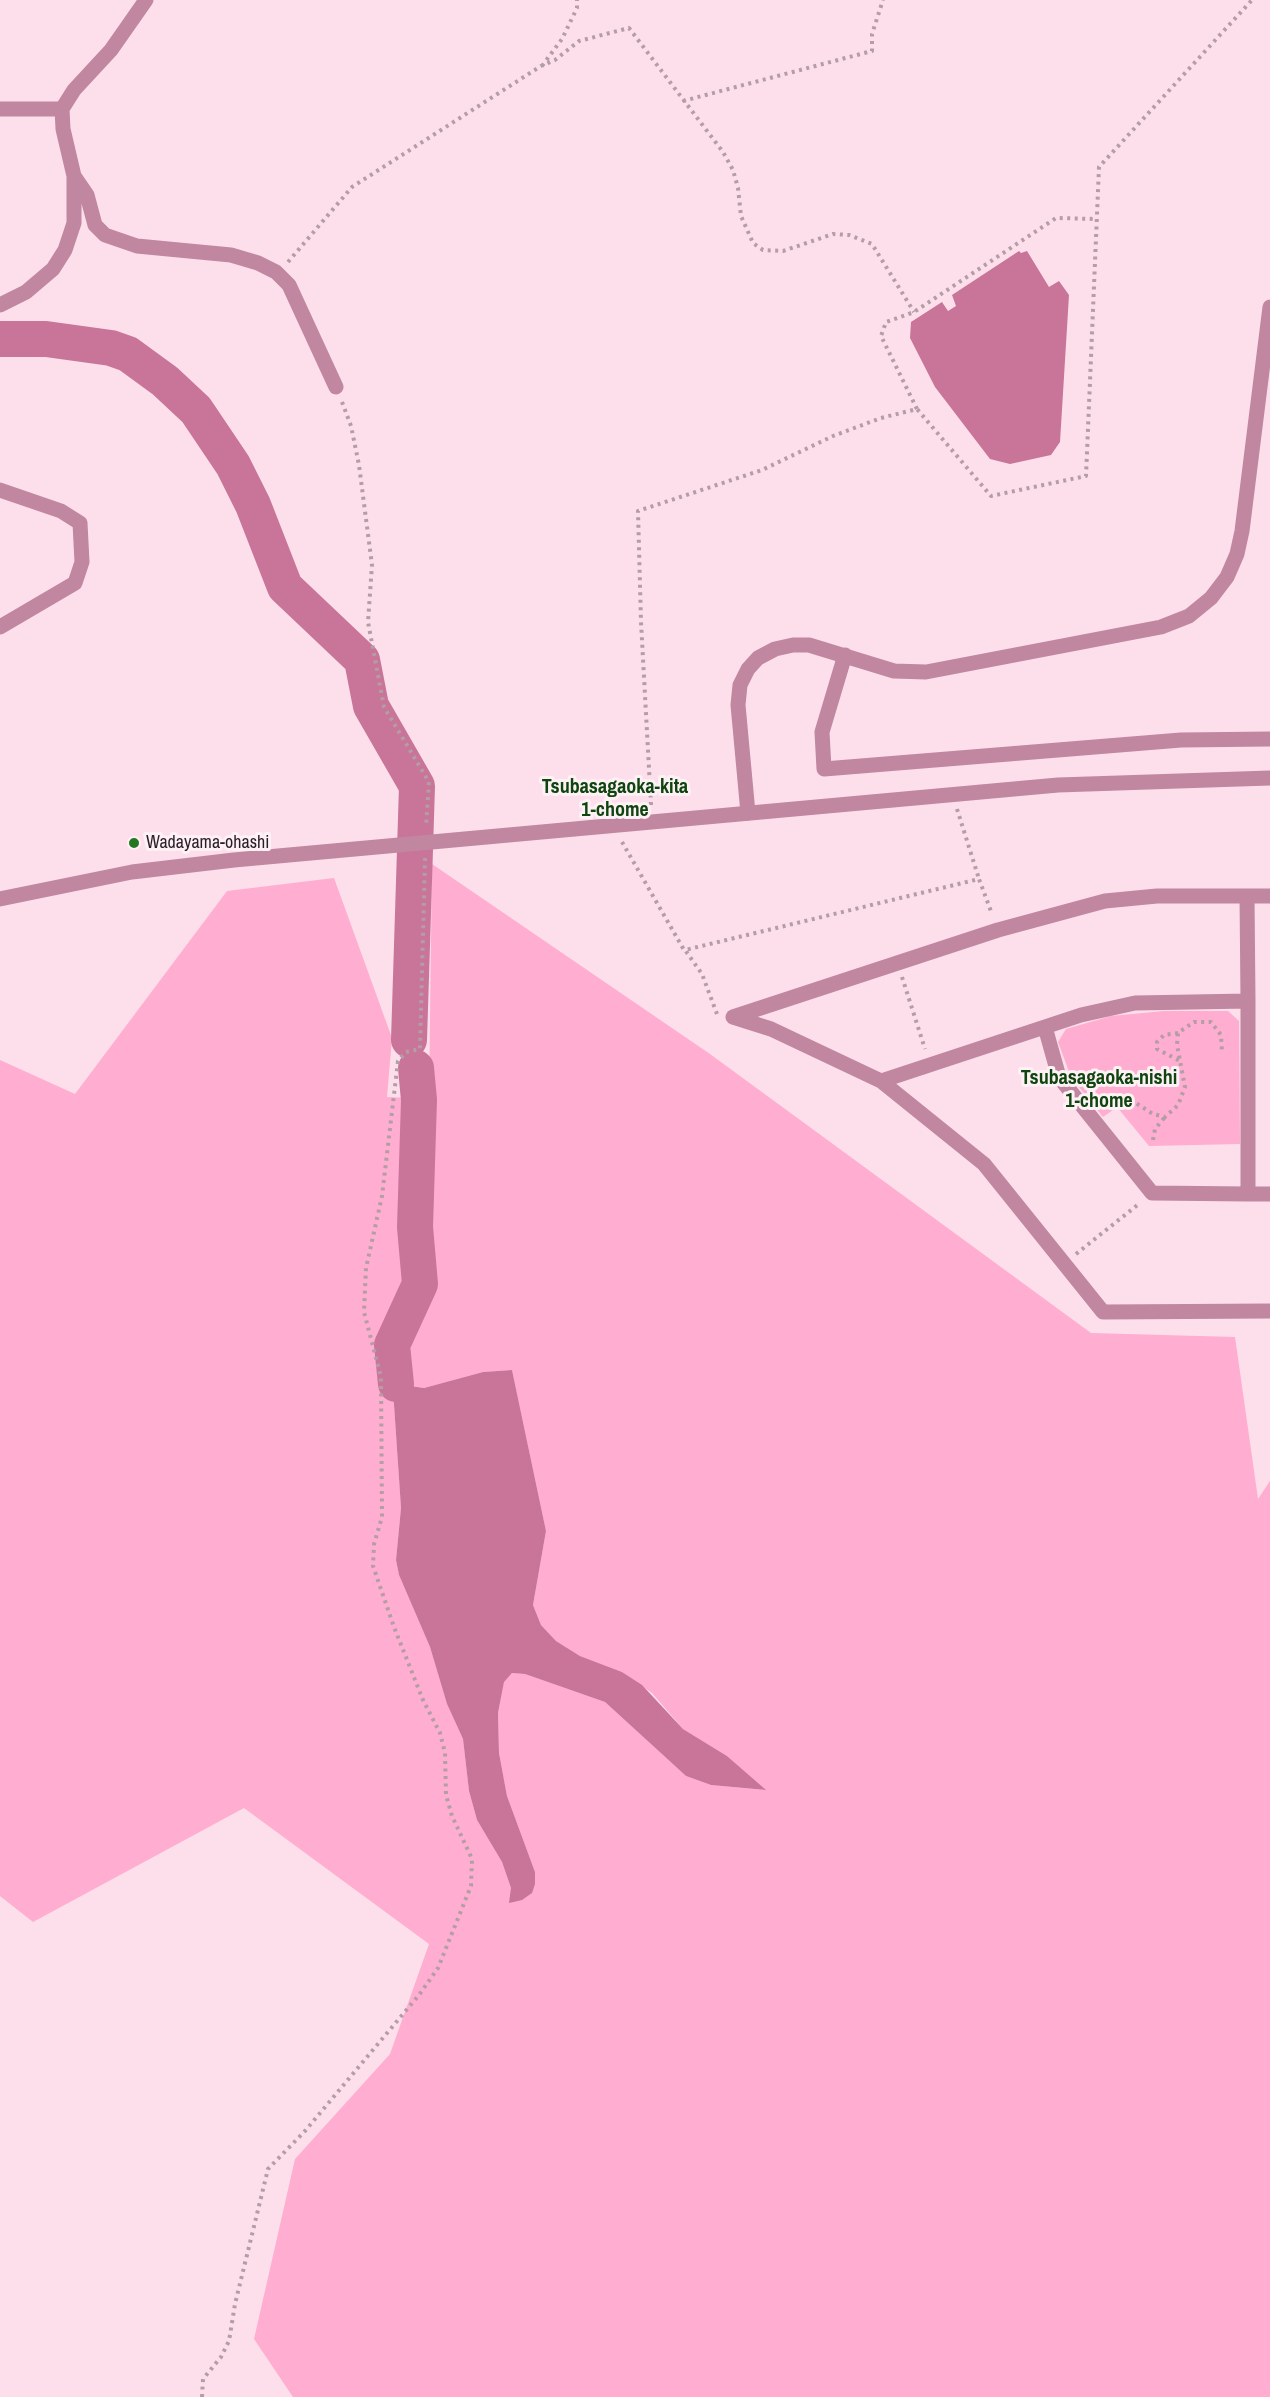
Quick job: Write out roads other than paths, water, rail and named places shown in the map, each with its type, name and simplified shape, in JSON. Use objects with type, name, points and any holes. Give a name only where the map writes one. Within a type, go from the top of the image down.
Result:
[{"type":"street","points":[[0,305],[26,292],[53,268],[65,250],[74,223],[74,176],[63,129],[62,109],[74,90],[111,50],[146,0]]},
{"type":"street","points":[[0,109],[62,109]]},
{"type":"street","points":[[74,176],[87,195],[95,225],[105,235],[137,246],[231,255],[258,262],[278,274],[289,285],[336,387]]},
{"type":"street","points":[[748,813],[738,705],[740,685],[748,669],[758,658],[775,649],[793,645],[809,645],[894,671],[926,672],[1161,627],[1189,616],[1211,598],[1227,577],[1237,554],[1266,358],[1270,307]]},
{"type":"street","points":[[0,490],[62,511],[80,523],[82,562],[75,583],[0,627]]},
{"type":"street","points":[[845,655],[822,732],[824,769],[1181,740],[1270,739]]},
{"type":"street","points":[[0,899],[132,872],[234,860],[1058,785],[1270,778]]},
{"type":"street","points":[[1270,896],[1157,896],[1105,901],[998,930],[733,1017],[771,1029],[881,1081],[984,1164],[1103,1312],[1270,1311]]},
{"type":"street","points":[[1247,896],[1248,1194]]},
{"type":"street","points":[[881,1081],[1081,1015],[1135,1003],[1248,1001]]},
{"type":"street","points":[[1045,1027],[1059,1077],[1152,1193],[1270,1194]]},
{"type":"waterway","points":[[0,339],[46,339],[111,348],[128,354],[165,381],[196,410],[233,465],[253,505],[285,587],[362,660],[371,706],[417,786],[409,1040]]},
{"type":"waterway","points":[[396,1384],[392,1345],[420,1284],[415,1227],[419,1100],[416,1068]]},
{"type":"place","name":"Wadayama-ohashi","points":[[134,843]]},
{"type":"district","name":"Tsubasagaoka-kita 1-chome","points":[[615,800]]},
{"type":"district","name":"Tsubasagaoka-nishi 1-chome","points":[[1099,1090]]}]
